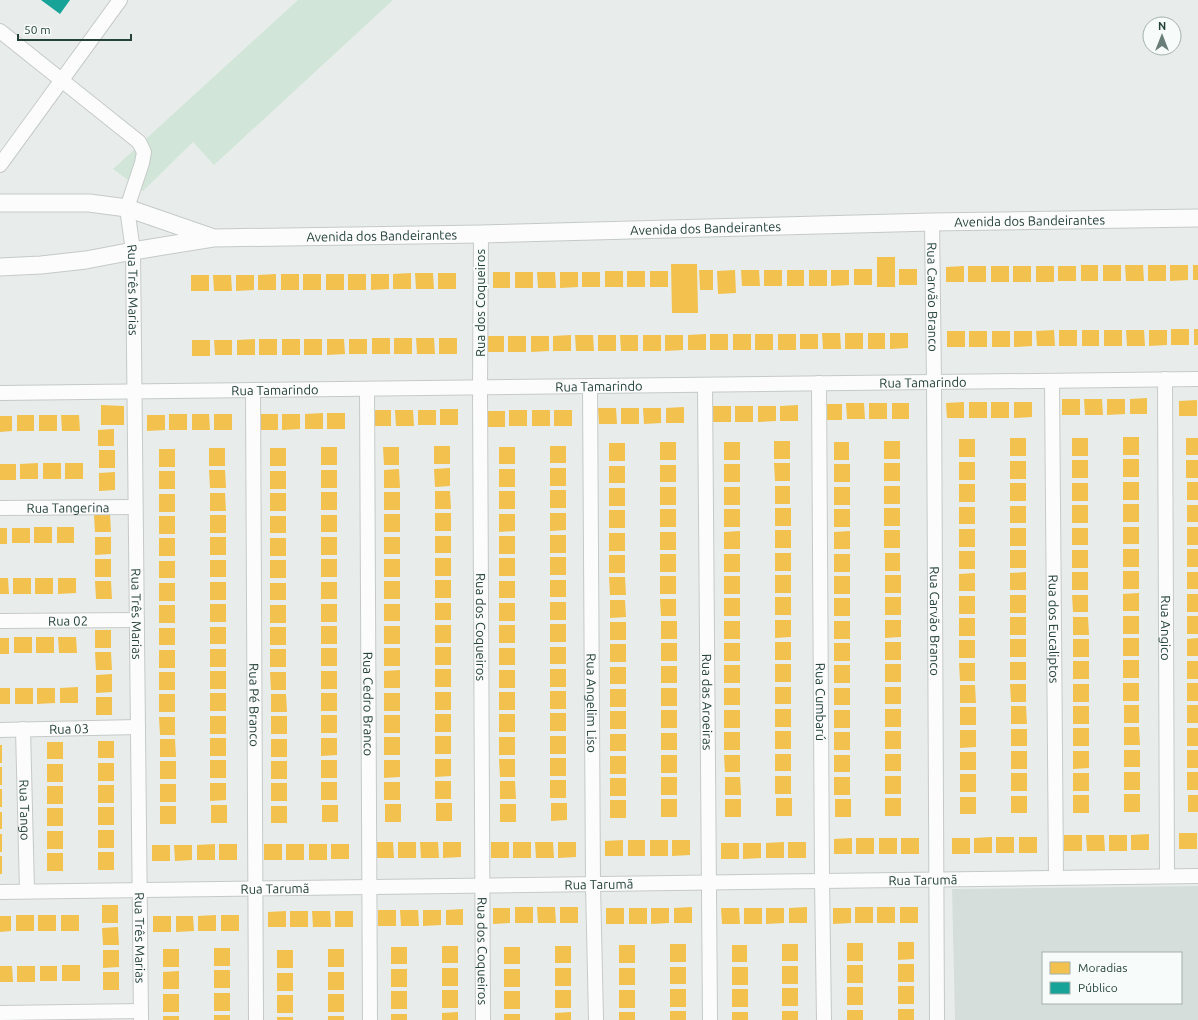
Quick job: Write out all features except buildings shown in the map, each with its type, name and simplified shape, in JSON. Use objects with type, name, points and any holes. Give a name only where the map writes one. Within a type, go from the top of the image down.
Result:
[{"type":"street","points":[[0,165],[120,0]]},
{"type":"street","points":[[0,32],[139,142],[144,152],[142,163],[127,208]]},
{"type":"street","name":"Avenida dos Bandeirantes","points":[[0,203],[89,203],[127,208],[213,238]]},
{"type":"street","name":"Rua Três Marias","points":[[127,208],[133,251],[141,1015]]},
{"type":"street","name":"Avenida dos Bandeirantes","points":[[0,267],[41,265],[86,260],[213,238],[481,234],[932,222],[1198,218]]},
{"type":"street","name":"Rua Carvão Branco","points":[[932,222],[938,1020]]},
{"type":"street","name":"Rua dos Coqueiros","points":[[481,234],[480,388],[483,1020]]},
{"type":"street","name":"Rua Tamarindo","points":[[0,393],[1198,379]]},
{"type":"street","name":"Rua Angico","points":[[1165,380],[1167,876]]},
{"type":"street","name":"Rua dos Eucaliptos","points":[[1052,381],[1056,877]]},
{"type":"street","name":"Rua Cumbarú","points":[[819,384],[824,1020]]},
{"type":"street","name":"Rua das Aroeiras","points":[[705,385],[710,1020]]},
{"type":"street","name":"Rua Angelim Liso","points":[[590,386],[593,884],[596,1020]]},
{"type":"street","name":"Rua Cedro Branco","points":[[366,389],[370,1020]]},
{"type":"street","name":"Rua Pé Branco","points":[[253,390],[256,1020]]},
{"type":"street","name":"Rua Tangerina","points":[[0,508],[135,507]]},
{"type":"street","name":"Rua 02","points":[[0,621],[137,620]]},
{"type":"street","name":"Rua 03","points":[[0,730],[138,727]]},
{"type":"street","name":"Rua Tango","points":[[23,729],[27,891]]},
{"type":"street","name":"Rua Tarumã","points":[[0,892],[1198,876]]},
{"type":"street","points":[[0,1013],[141,1015]]},
{"type":"shaded area","points":[[1198,886],[1198,1020],[955,1020],[952,889]]},
{"type":"green space","points":[[298,0],[393,0],[214,165],[193,142],[143,191],[113,169]]}]
